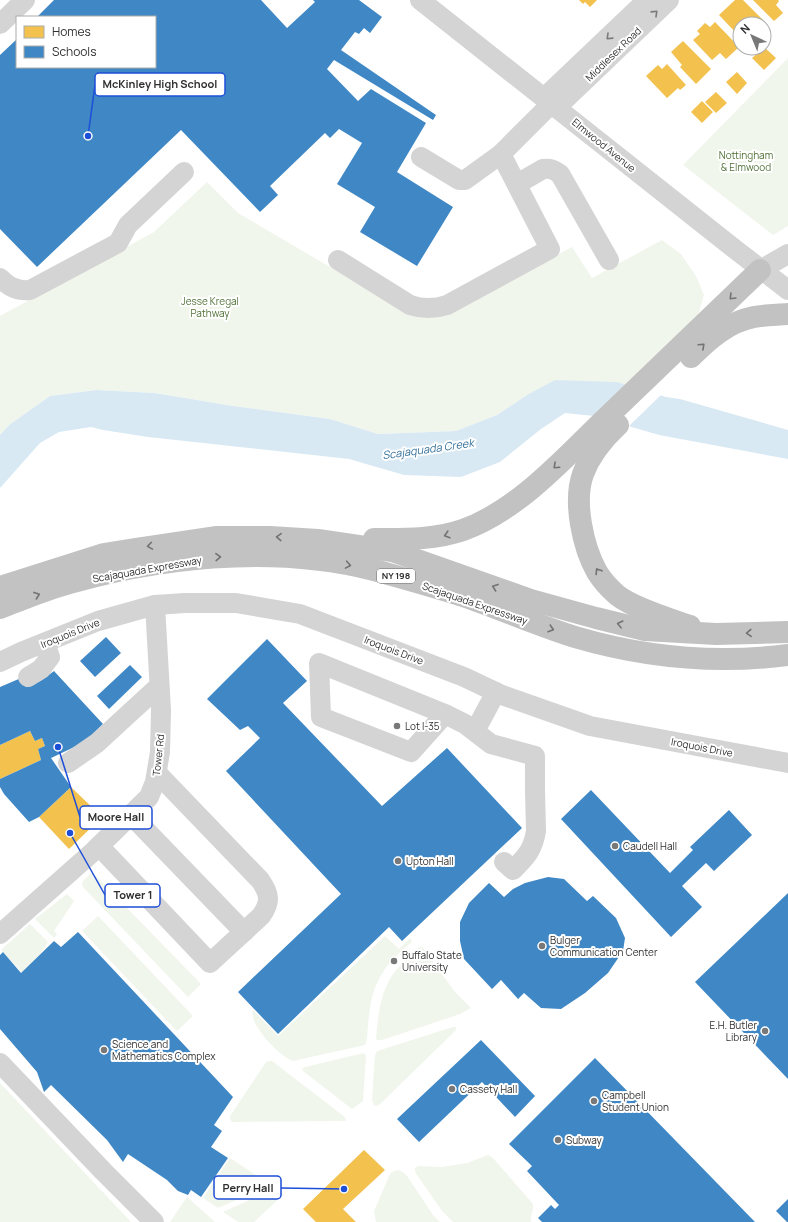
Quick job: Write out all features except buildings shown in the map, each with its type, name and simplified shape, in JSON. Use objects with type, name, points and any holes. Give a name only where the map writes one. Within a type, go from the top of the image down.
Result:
[{"type":"highway","points":[[318,540],[440,537],[490,518],[509,506],[551,470],[592,441],[609,433],[760,270]]},
{"type":"highway","points":[[666,371],[729,326],[752,317],[788,314]]},
{"type":"highway","points":[[592,441],[590,459],[582,476],[579,495],[583,536],[598,574],[618,595],[640,608],[716,634]]},
{"type":"highway","name":"Scajaquada Expressway","points":[[0,587],[104,554],[216,537],[270,537],[318,540],[392,551],[532,600],[644,630],[716,634],[788,632]]},
{"type":"highway","name":"Scajaquada Expressway","points":[[0,608],[53,589],[168,562],[270,555],[315,559],[373,570],[459,595],[527,621],[576,637],[627,649],[694,658],[737,660],[788,655]]},
{"type":"street","points":[[0,24],[25,0]]},
{"type":"street","name":"Elmwood Avenue","points":[[420,0],[760,270],[788,290]]},
{"type":"street","name":"Middlesex Road","points":[[550,103],[647,0]]},
{"type":"street","name":"Middlesex Road","points":[[550,103],[669,0]]},
{"type":"street","points":[[421,157],[459,180],[465,180],[501,154],[550,103]]},
{"type":"street","points":[[338,260],[410,305],[432,308],[447,305],[550,249],[501,154]]},
{"type":"street","points":[[517,184],[548,168],[553,169],[560,174],[609,260]]},
{"type":"street","points":[[0,278],[15,289],[30,290],[118,243],[128,225],[184,172]]},
{"type":"street","points":[[760,270],[788,254]]},
{"type":"street","name":"Iroquois Drive","points":[[0,662],[98,621],[155,605],[184,603],[236,603],[300,614],[464,677],[496,692],[590,726],[788,763]]},
{"type":"street","name":"Tower Rd","points":[[0,934],[99,846],[149,797],[157,773],[160,752],[160,686],[155,605]]},
{"type":"street","points":[[28,677],[41,669],[50,657],[45,643]]},
{"type":"street","points":[[445,714],[411,752],[321,717],[319,663],[445,714],[465,724],[491,744],[535,756],[535,837],[531,850],[513,870],[504,862]]},
{"type":"street","points":[[68,763],[97,743],[160,686]]},
{"type":"street","points":[[475,731],[496,692]]},
{"type":"street","points":[[99,846],[210,963],[261,916],[266,909],[268,896],[266,888],[157,773]]},
{"type":"street","points":[[131,815],[244,932]]},
{"type":"street","points":[[0,1063],[102,1171],[154,1222]]},
{"type":"green space","name":"Nottingham & Elmwood","points":[[788,58],[788,226],[773,235],[683,165]]},
{"type":"green space","name":"Jesse Kregal Pathway","points":[[207,182],[238,213],[412,315],[462,305],[572,247],[592,278],[662,240],[681,254],[696,276],[704,295],[698,316],[625,385],[527,395],[497,415],[456,431],[378,434],[330,419],[233,406],[156,393],[96,390],[50,396],[9,425],[0,435],[0,316],[154,232]]},
{"type":"green space","points":[[92,872],[201,984],[188,997],[83,887],[82,882]]},
{"type":"green space","points":[[67,894],[74,901],[54,931],[57,934],[54,938],[35,919]]},
{"type":"green space","points":[[98,916],[193,1016],[177,1031],[82,931]]},
{"type":"green space","points":[[30,924],[48,942],[41,953],[22,972],[1,950]]},
{"type":"green space","points":[[385,936],[399,949],[410,938],[412,942],[389,964],[376,984],[370,1008],[365,1045],[293,1061],[273,1047],[255,1023],[253,1010],[278,1036]]},
{"type":"green space","points":[[420,947],[423,948],[455,992],[471,1008],[460,1014],[382,1040],[377,1040],[382,998],[386,987],[398,967]]},
{"type":"green space","points":[[456,1027],[456,1030],[379,1105],[374,1105],[372,1100],[375,1055],[377,1051]]},
{"type":"green space","points":[[364,1053],[366,1056],[363,1101],[352,1109],[302,1069],[305,1067]]},
{"type":"green space","points":[[270,1061],[345,1117],[346,1121],[232,1122],[230,1116],[266,1062]]},
{"type":"green space","points":[[0,1083],[131,1222],[0,1222]]},
{"type":"green space","points":[[488,1155],[493,1158],[533,1204],[531,1222],[453,1222],[442,1211],[415,1172],[415,1168],[418,1166],[442,1167],[467,1163]]},
{"type":"green space","points":[[230,1158],[271,1185],[218,1208],[203,1198]]},
{"type":"green space","points":[[398,1170],[407,1176],[433,1215],[440,1222],[376,1222],[374,1211],[389,1176],[392,1172]]},
{"type":"green space","points":[[276,1188],[284,1194],[254,1222],[238,1222],[223,1212]]},
{"type":"green space","points":[[187,1197],[215,1222],[170,1222]]},
{"type":"water","name":"Scajaquada Creek","points":[[555,380],[617,382],[788,430],[788,459],[659,435],[594,416],[565,413],[541,429],[500,462],[461,477],[404,475],[349,459],[148,437],[91,427],[59,432],[40,443],[0,488],[0,435],[9,425],[50,396],[96,390],[155,393],[233,406],[330,419],[378,434],[456,431],[497,415],[527,395]]},
{"type":"pier","points":[[630,384],[662,394],[628,427],[595,418]]},
{"type":"place","name":"McKinley High School","points":[[88,136]]},
{"type":"place","name":"Lot I-35","points":[[397,726]]},
{"type":"place","name":"Moore Hall","points":[[58,747]]},
{"type":"place","name":"Tower 1","points":[[70,833]]},
{"type":"place","name":"Caudell Hall","points":[[615,846]]},
{"type":"place","name":"Upton Hall","points":[[398,861]]},
{"type":"place","name":"Bulger Communication Center","points":[[542,946]]},
{"type":"place","name":"Buffalo State University","points":[[394,961]]},
{"type":"place","name":"E.H. Butler Library","points":[[765,1031]]},
{"type":"place","name":"Science and Mathematics Complex","points":[[104,1050]]},
{"type":"place","name":"Cassety Hall","points":[[452,1089]]},
{"type":"place","name":"Campbell Student Union","points":[[594,1101]]},
{"type":"place","name":"Subway","points":[[558,1140]]},
{"type":"place","name":"Perry Hall","points":[[344,1189]]}]
